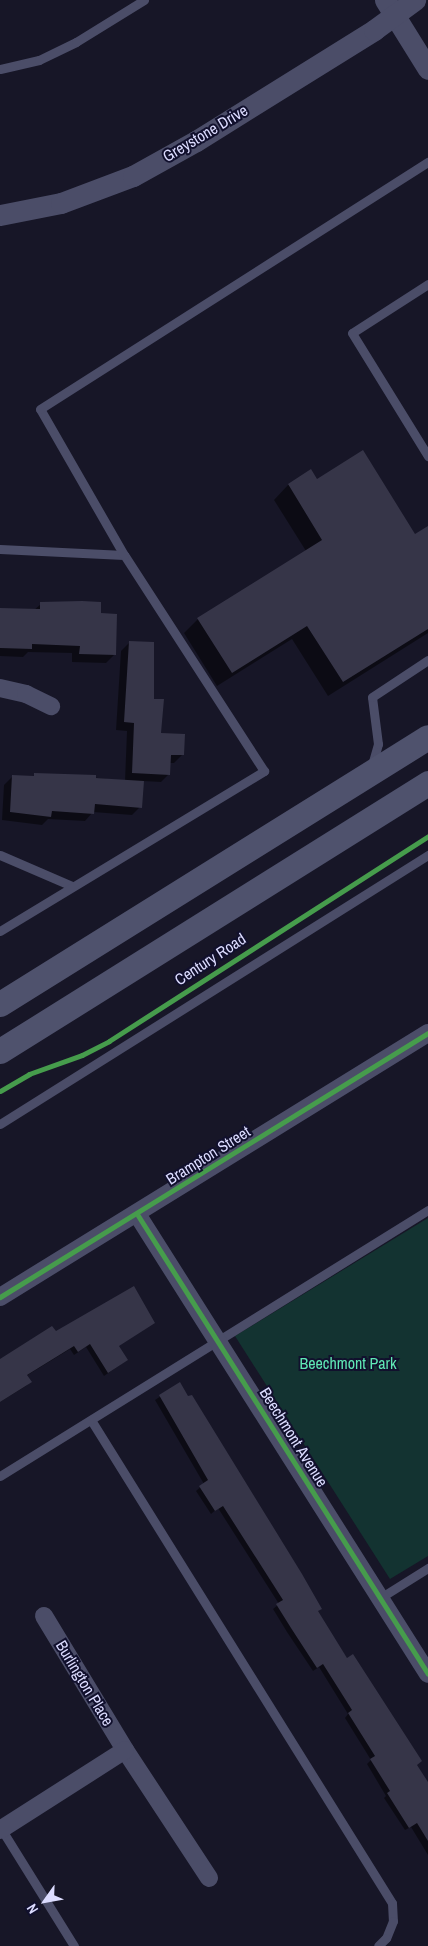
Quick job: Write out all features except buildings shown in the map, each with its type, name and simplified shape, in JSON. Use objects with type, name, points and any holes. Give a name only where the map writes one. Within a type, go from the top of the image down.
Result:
[{"type":"main road","points":[[0,1004],[428,737]]},
{"type":"main road","name":"Century Road","points":[[0,1051],[428,783]]},
{"type":"street","name":"Greystone Drive","points":[[0,215],[61,203],[133,176],[196,141],[390,8],[415,0]]},
{"type":"street","points":[[425,0],[428,4]]},
{"type":"street","points":[[390,8],[428,69]]},
{"type":"street","points":[[0,688],[26,694],[51,706]]},
{"type":"street","name":"Brampton Street","points":[[0,1297],[428,1033]]},
{"type":"street","name":"Beechmont Avenue","points":[[137,1214],[428,1674]]},
{"type":"street","name":"Burlington Place","points":[[44,1616],[125,1750],[209,1878]]},
{"type":"street","points":[[0,1828],[125,1750]]},
{"type":"lane","points":[[0,69],[39,60],[76,42],[144,0]]},
{"type":"lane","points":[[0,931],[264,770],[124,555],[40,409],[428,162]]},
{"type":"lane","points":[[428,284],[352,333],[428,456]]},
{"type":"lane","points":[[0,549],[124,555]]},
{"type":"lane","points":[[365,776],[376,758],[378,744],[372,697],[428,660]]},
{"type":"lane","points":[[0,855],[72,886]]},
{"type":"lane","points":[[0,1124],[428,856]]},
{"type":"lane","points":[[0,1476],[219,1342],[428,1210]]},
{"type":"lane","points":[[91,1420],[392,1903],[393,1921],[386,1938],[378,1946]]},
{"type":"lane","points":[[380,1598],[428,1568]]},
{"type":"lane","points":[[0,1828],[74,1946]]},
{"type":"green space","name":"Beechmont Park","points":[[428,1218],[428,1556],[390,1579],[235,1336]]},
{"type":"cycle path","points":[[0,1091],[29,1074],[82,1055],[109,1041],[428,836]]},
{"type":"cycle path","points":[[0,1297],[428,1033]]},
{"type":"cycle path","points":[[137,1214],[428,1674]]}]
